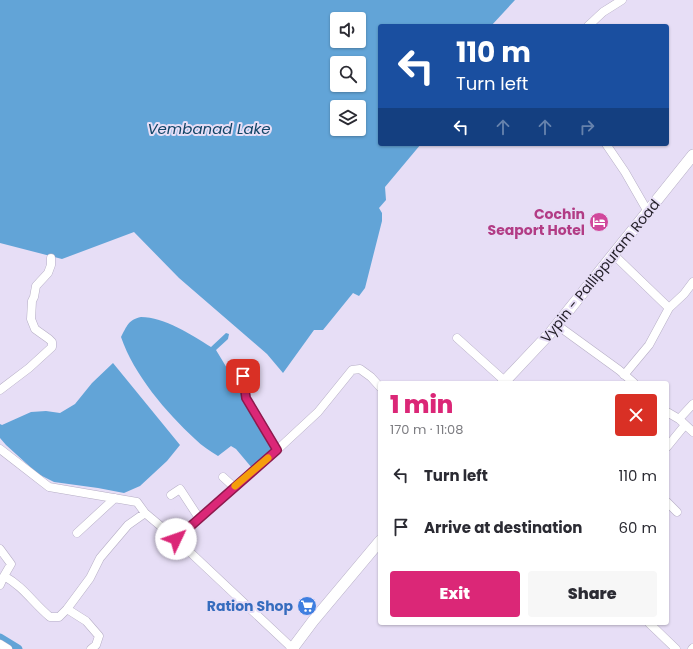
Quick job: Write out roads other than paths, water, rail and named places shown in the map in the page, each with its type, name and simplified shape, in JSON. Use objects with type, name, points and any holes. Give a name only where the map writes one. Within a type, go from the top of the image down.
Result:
[{"type":"main road","name":"Vypin - Pallippuram Road","points":[[505,381],[557,325],[693,155]]},
{"type":"main road","points":[[292,649],[313,621],[378,543]]},
{"type":"street","points":[[590,24],[603,12],[622,0]]},
{"type":"street","points":[[607,146],[625,172],[648,212]]},
{"type":"street","points":[[614,255],[669,308]]},
{"type":"street","points":[[0,390],[29,368],[52,347],[52,342],[35,329],[31,319],[32,302],[36,286],[48,273],[51,265],[51,258]]},
{"type":"street","points":[[624,375],[649,345],[669,308],[684,294],[693,282]]},
{"type":"street","points":[[557,325],[632,381]]},
{"type":"street","points":[[457,338],[503,381]]},
{"type":"street","points":[[176,539],[318,412],[352,370],[360,369],[371,377],[378,385]]},
{"type":"street","points":[[243,376],[246,398],[277,450]]},
{"type":"street","points":[[669,444],[693,404]]},
{"type":"street","points":[[669,413],[693,432]]},
{"type":"street","points":[[0,449],[49,487],[137,502],[145,513],[176,539],[292,649]]},
{"type":"street","points":[[223,477],[234,487]]},
{"type":"street","points":[[171,495],[180,489],[199,518]]},
{"type":"street","points":[[77,533],[115,498]]},
{"type":"street","points":[[669,504],[677,512]]},
{"type":"street","points":[[4,576],[17,583],[41,610],[50,617],[59,617],[67,609],[90,578],[100,558],[128,525],[145,513]]},
{"type":"street","points":[[0,549],[11,564],[0,585]]},
{"type":"street","points":[[67,609],[86,621],[98,636],[96,645],[91,649]]},
{"type":"street","points":[[651,625],[676,649]]},
{"type":"street","points":[[0,644],[8,649]]},
{"type":"water","name":"Vembanad Lake","points":[[0,0],[515,0],[493,24],[378,24],[378,146],[419,146],[385,187],[386,200],[379,208],[382,213],[382,221],[365,288],[359,296],[353,293],[323,330],[314,330],[283,373],[267,354],[179,278],[134,232],[62,259],[0,243]]},
{"type":"water","points":[[141,317],[168,323],[187,332],[211,347],[226,333],[229,334],[228,339],[216,350],[242,393],[273,451],[252,468],[236,449],[231,446],[218,456],[200,444],[173,417],[142,379],[121,337],[133,320]]},
{"type":"water","points":[[113,363],[180,445],[167,461],[140,486],[124,493],[54,482],[38,474],[0,438],[0,424],[2,425],[31,412],[46,411],[60,413],[75,404],[92,383]]},
{"type":"waterway","points":[[0,638],[18,649]]},
{"type":"place","name":"Cochin Seaport Hotel","points":[[599,222]]},
{"type":"place","name":"Ration Shop","points":[[307,606]]}]
